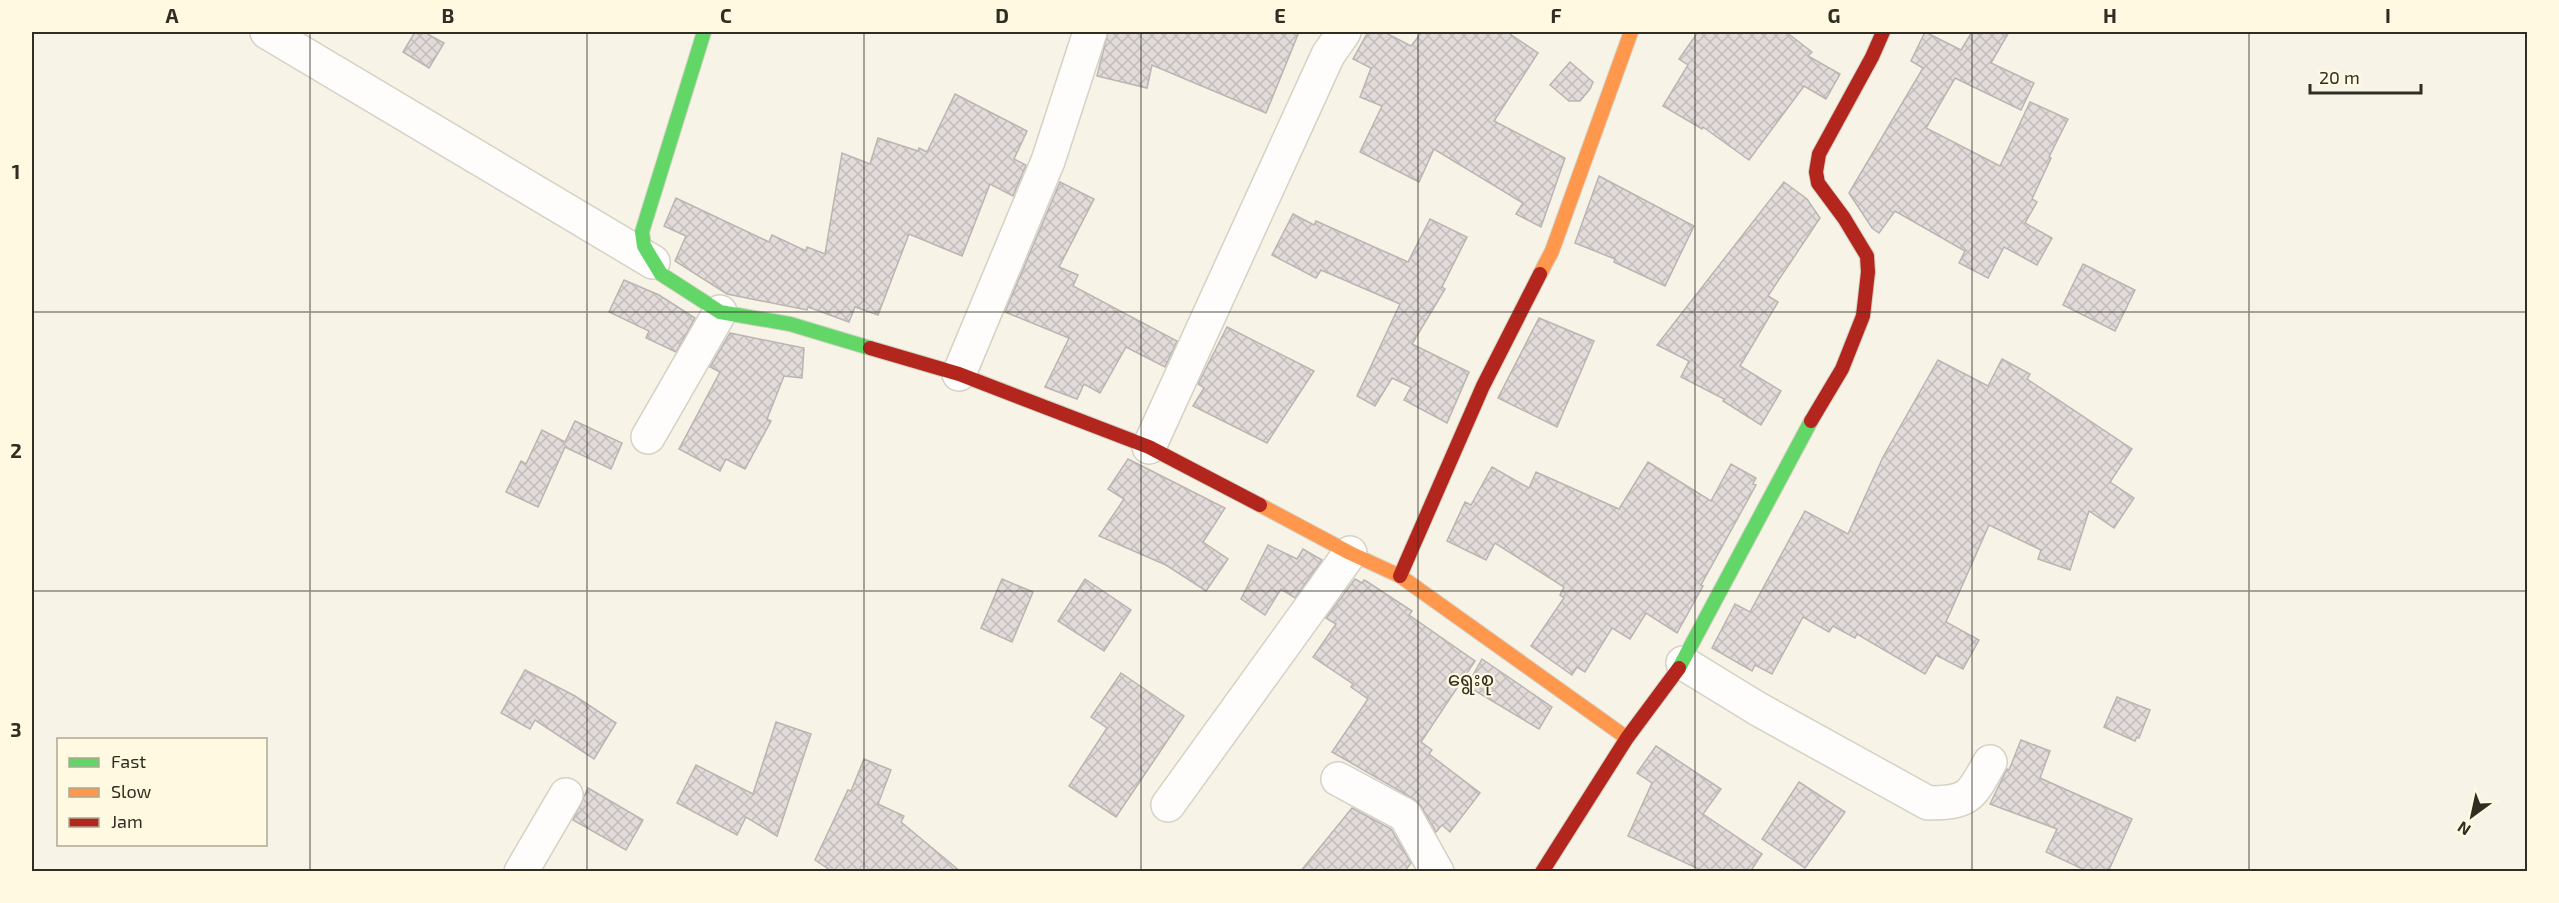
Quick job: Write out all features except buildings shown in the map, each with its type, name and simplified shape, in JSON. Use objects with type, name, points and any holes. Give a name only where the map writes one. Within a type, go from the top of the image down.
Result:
[{"type":"street","points":[[267,32],[653,262]]},
{"type":"street","points":[[704,32],[642,232],[644,246],[653,262],[661,274],[673,284],[720,312],[790,324],[959,374],[1149,447],[1350,553],[1400,576],[1627,738]]},
{"type":"street","points":[[959,374],[1048,161],[1090,32]]},
{"type":"street","points":[[1149,447],[1328,55],[1344,32]]},
{"type":"street","points":[[1400,576],[1483,386],[1552,251],[1631,32]]},
{"type":"street","points":[[1542,872],[1627,738],[1683,663],[1813,417],[1842,369],[1863,316],[1868,272],[1867,256],[1844,218],[1818,183],[1816,171],[1819,154],[1872,57],[1883,32]]},
{"type":"street","points":[[648,437],[720,312]]},
{"type":"street","points":[[1167,805],[1350,553]]},
{"type":"street","points":[[1683,663],[1758,709],[1928,803],[1954,803],[1973,793],[1990,762]]},
{"type":"street","points":[[1338,779],[1405,815],[1437,872]]},
{"type":"street","points":[[521,872],[566,795]]},
{"type":"traffic: fast","points":[[704,32],[642,232],[644,246],[661,274],[720,312],[790,324],[870,348]]},
{"type":"traffic: fast","points":[[1679,668],[1811,421]]},
{"type":"traffic: slow","points":[[1540,274],[1552,251],[1631,32]]},
{"type":"traffic: slow","points":[[1260,505],[1350,553],[1400,576],[1627,738]]},
{"type":"traffic: jam","points":[[1811,421],[1842,369],[1863,316],[1868,272],[1867,256],[1844,218],[1818,183],[1816,172],[1819,154],[1872,57],[1883,32]]},
{"type":"traffic: jam","points":[[1400,576],[1483,386],[1540,274]]},
{"type":"traffic: jam","points":[[870,348],[959,374],[1149,447],[1260,505]]},
{"type":"traffic: jam","points":[[1542,872],[1627,738],[1679,668]]},
{"type":"district","name":"ရွေးစု","points":[[1471,678]]}]
